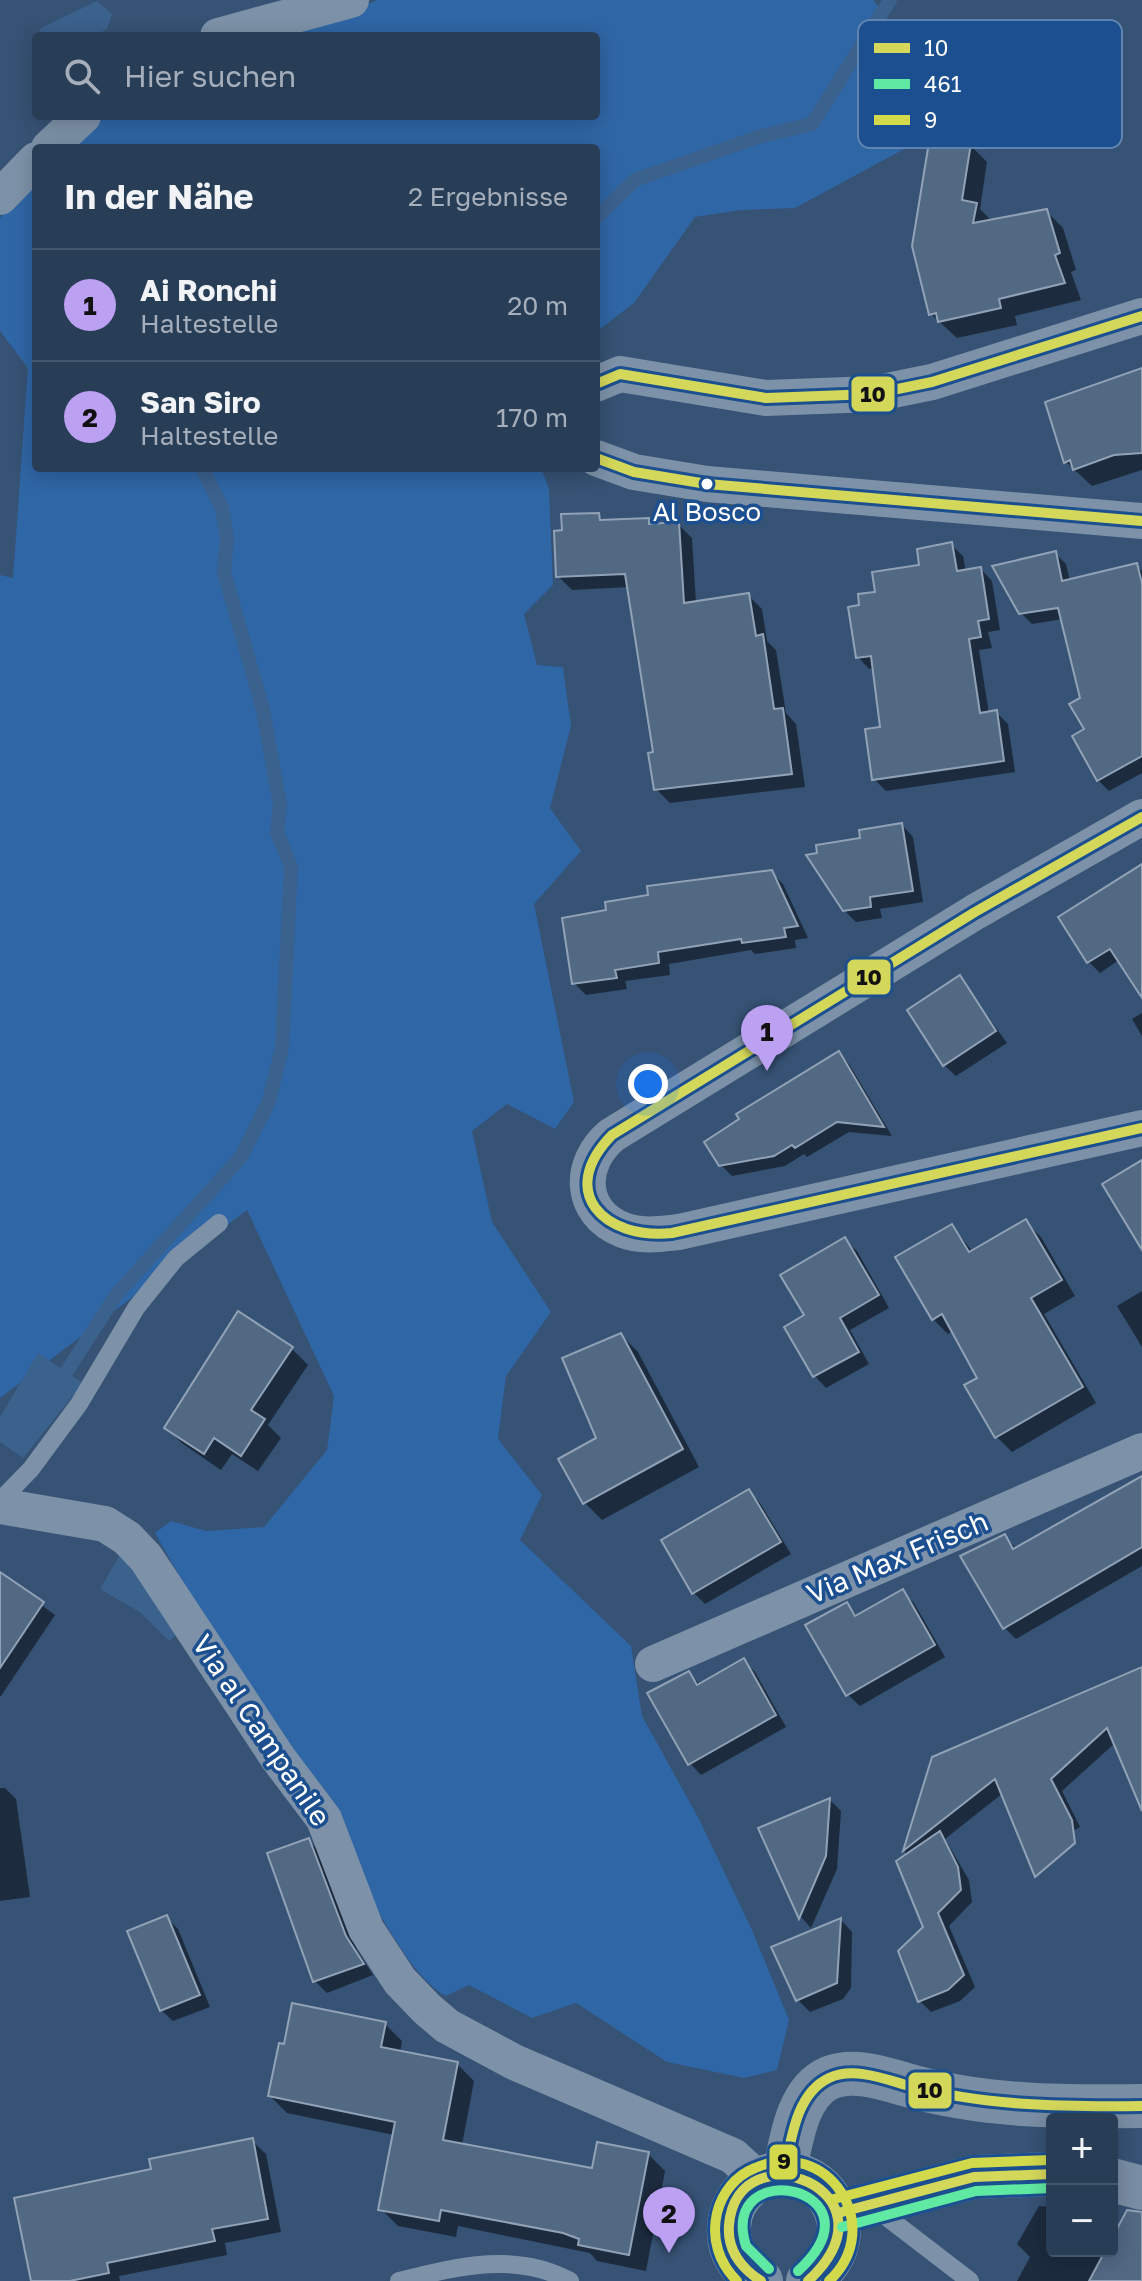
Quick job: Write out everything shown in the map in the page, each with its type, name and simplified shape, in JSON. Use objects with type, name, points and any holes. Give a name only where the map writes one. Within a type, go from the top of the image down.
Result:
[{"type":"main road","points":[[771,2177],[808,2096],[829,2078],[847,2074],[872,2075],[945,2096],[1026,2106],[1142,2106]]},
{"type":"main road","points":[[760,2281],[745,2270],[728,2239],[735,2204],[744,2190],[771,2177],[801,2177],[854,2208],[974,2177],[1046,2174]]},
{"type":"main road","points":[[1118,2182],[1142,2188]]},
{"type":"main road","points":[[808,2281],[831,2260],[854,2208]]},
{"type":"street","points":[[233,32],[351,0]]},
{"type":"street","points":[[53,144],[79,120]]},
{"type":"street","points":[[0,197],[32,164]]},
{"type":"street","points":[[600,382],[620,374],[766,398],[873,394],[932,382],[1142,316]]},
{"type":"street","points":[[600,459],[634,472],[707,484],[1142,521]]},
{"type":"street","points":[[1142,817],[975,912],[612,1135],[592,1155],[587,1183],[591,1200],[609,1222],[633,1233],[664,1233],[1142,1128]]},
{"type":"street","name":"Via Max Frisch","points":[[653,1664],[1142,1451]]},
{"type":"street","name":"Via al Campanile","points":[[0,1504],[105,1524],[127,1538],[146,1558],[278,1758],[324,1819],[366,1929],[400,1981],[427,2009],[447,2026],[514,2062],[733,2156],[771,2177]]},
{"type":"lane","points":[[0,1504],[31,1469],[79,1404],[144,1298],[176,1258],[219,1223]]},
{"type":"lane","points":[[854,2208],[970,2281]]},
{"type":"lane","points":[[399,2281],[453,2267],[503,2262],[549,2270],[570,2281]]},
{"type":"shaded area","points":[[377,0],[873,0],[883,12],[883,20],[858,20],[858,148],[906,148],[795,208],[741,210],[695,217],[634,303],[600,329],[600,144],[73,144],[100,120],[600,120],[600,32],[284,32],[353,11]]},
{"type":"shaded area","points":[[97,1],[112,14],[107,29],[101,32],[39,32]]},
{"type":"shaded area","points":[[32,182],[32,472],[543,472],[549,489],[553,585],[524,614],[537,665],[563,667],[571,726],[550,808],[581,851],[534,904],[574,1102],[555,1129],[507,1104],[472,1131],[492,1222],[551,1312],[506,1376],[498,1439],[542,1495],[520,1540],[631,1646],[642,1716],[699,1819],[752,1930],[789,2020],[777,2070],[744,2078],[667,2062],[576,2003],[532,2018],[469,1985],[446,1996],[421,1976],[389,1929],[155,1533],[171,1521],[206,1531],[264,1527],[327,1450],[334,1396],[247,1210],[0,1398],[0,575],[13,578],[28,368],[0,331],[0,218]]},
{"type":"shaded area","points":[[38,1353],[83,1383],[23,1458],[0,1442],[0,1417]]},
{"type":"shaded area","points":[[121,1553],[182,1631],[169,1641],[141,1613],[100,1589]]},
{"type":"building","points":[[928,148],[970,148],[962,200],[977,203],[973,223],[1047,209],[1060,253],[1055,255],[1065,283],[999,299],[1001,308],[938,322],[936,313],[929,315],[912,246]]},
{"type":"building","points":[[1142,368],[1142,453],[1114,455],[1073,470],[1070,460],[1064,463],[1045,402]]},
{"type":"building","points":[[599,513],[600,520],[649,518],[649,524],[679,522],[684,603],[749,593],[756,636],[763,634],[774,709],[783,708],[792,774],[654,790],[648,753],[653,752],[625,574],[556,577],[554,531],[562,530],[561,514]]},
{"type":"building","points":[[952,542],[957,571],[981,567],[989,619],[978,621],[981,637],[969,639],[980,713],[997,710],[1004,761],[872,780],[865,729],[880,727],[871,656],[856,658],[848,607],[859,605],[858,594],[875,592],[872,572],[919,565],[917,549]]},
{"type":"building","points":[[1056,551],[1062,581],[1137,563],[1142,583],[1142,756],[1097,781],[1072,736],[1084,729],[1069,704],[1080,698],[1058,608],[1019,614],[992,566]]},
{"type":"building","points":[[902,823],[913,891],[870,897],[871,907],[843,911],[806,855],[817,853],[816,845],[860,838],[859,830]]},
{"type":"building","points":[[1142,864],[1142,998],[1110,949],[1087,963],[1058,917]]},
{"type":"building","points":[[772,870],[798,926],[784,928],[786,937],[742,943],[741,939],[658,952],[659,963],[615,970],[617,978],[572,984],[562,918],[606,910],[605,902],[648,895],[647,886]]},
{"type":"building","points":[[960,975],[996,1031],[943,1066],[907,1010]]},
{"type":"building","points":[[839,1051],[884,1127],[837,1122],[795,1148],[792,1145],[774,1156],[719,1166],[704,1142],[739,1119],[736,1114]]},
{"type":"building","points":[[1142,1160],[1142,1250],[1102,1184]]},
{"type":"building","points":[[1026,1219],[1062,1280],[1031,1298],[1083,1387],[995,1438],[964,1385],[977,1378],[942,1314],[932,1320],[895,1257],[952,1224],[969,1252]]},
{"type":"building","points":[[845,1237],[879,1295],[840,1318],[859,1352],[813,1377],[784,1327],[804,1315],[780,1275]]},
{"type":"building","points":[[238,1311],[293,1347],[251,1410],[265,1419],[241,1456],[214,1438],[204,1454],[164,1428]]},
{"type":"building","points":[[621,1333],[683,1449],[583,1504],[558,1459],[596,1438],[562,1358]]},
{"type":"building","points":[[1142,1476],[1142,1547],[1003,1629],[960,1556],[1005,1534],[1013,1549]]},
{"type":"building","points":[[749,1489],[781,1542],[692,1594],[661,1540]]},
{"type":"building","points":[[0,1572],[44,1602],[0,1668]]},
{"type":"building","points":[[903,1589],[935,1645],[846,1696],[805,1625],[847,1602],[855,1616]]},
{"type":"building","points":[[744,1658],[776,1715],[688,1765],[647,1693],[689,1671],[697,1685]]},
{"type":"building","points":[[1142,1667],[1142,1811],[1107,1728],[1051,1779],[1072,1820],[1075,1843],[1035,1877],[995,1779],[903,1851],[932,1757]]},
{"type":"building","points":[[830,1798],[826,1856],[799,1919],[758,1828]]},
{"type":"building","points":[[940,1831],[958,1867],[961,1890],[938,1913],[964,1975],[948,1990],[918,2002],[898,1951],[923,1927],[896,1861]]},
{"type":"building","points":[[309,1838],[346,1936],[364,1964],[313,1982],[267,1853]]},
{"type":"building","points":[[167,1915],[200,1995],[160,2011],[127,1931]]},
{"type":"building","points":[[841,1918],[837,1983],[796,2001],[771,1947]]},
{"type":"building","points":[[292,2003],[386,2022],[381,2047],[458,2062],[443,2140],[592,2168],[597,2142],[649,2152],[629,2255],[578,2245],[579,2239],[563,2233],[441,2210],[439,2221],[378,2210],[395,2122],[268,2096],[279,2043],[284,2044]]},
{"type":"building","points":[[253,2138],[268,2219],[212,2229],[215,2241],[107,2263],[109,2273],[70,2281],[31,2281],[14,2198],[151,2169],[149,2159]]},
{"type":"building","points":[[1127,2210],[1142,2212],[1142,2281],[1089,2281],[1102,2257],[1118,2257],[1118,2227]]},
{"type":"waterway","points":[[877,20],[890,0]]},
{"type":"waterway","points":[[600,214],[635,180],[758,137],[812,124],[858,51]]},
{"type":"waterway","points":[[54,1385],[67,1371],[116,1295],[241,1157],[269,1101],[282,1048],[291,867],[277,832],[280,805],[263,710],[224,572],[227,538],[222,508],[204,472]]},
{"type":"transit line","name":"10","points":[[600,382],[620,374],[766,398],[873,394],[932,382],[1142,316]]},
{"type":"transit line","name":"10","points":[[600,459],[634,472],[707,484],[1142,521]]},
{"type":"transit line","name":"10","points":[[1142,817],[975,912],[612,1135],[596,1156],[588,1175],[588,1193],[596,1208],[608,1220],[626,1229],[672,1233],[1142,1128]]},
{"type":"transit line","name":"10","points":[[784,2174],[796,2120],[809,2095],[829,2078],[848,2073],[994,2101],[1142,2106]]},
{"type":"transit line","name":"9","points":[[834,2199],[972,2163],[1046,2160]]},
{"type":"transit line","name":"9","points":[[737,2281],[718,2250],[715,2223],[719,2206],[730,2186],[741,2176],[755,2168],[782,2161],[806,2165],[826,2175],[841,2192],[850,2213],[852,2236],[845,2259],[829,2281]]},
{"type":"transit line","name":"10","points":[[838,2213],[974,2177],[1046,2174]]},
{"type":"transit line","name":"10","points":[[761,2281],[737,2258],[730,2242],[729,2225],[739,2196],[758,2180],[783,2176],[808,2182],[828,2197],[838,2220],[833,2248],[808,2281]]},
{"type":"transit line","name":"461","points":[[842,2227],[976,2191],[1046,2188]]},
{"type":"transit line","name":"461","points":[[769,2269],[746,2246],[744,2217],[755,2199],[774,2191],[795,2192],[814,2202],[824,2219],[821,2242],[798,2271]]},
{"type":"place","name":"Al Bosco","points":[[707,484]]},
{"type":"place","name":"Ai Ronchi","points":[[767,1071]]},
{"type":"place","name":"San Siro","points":[[669,2253]]}]
